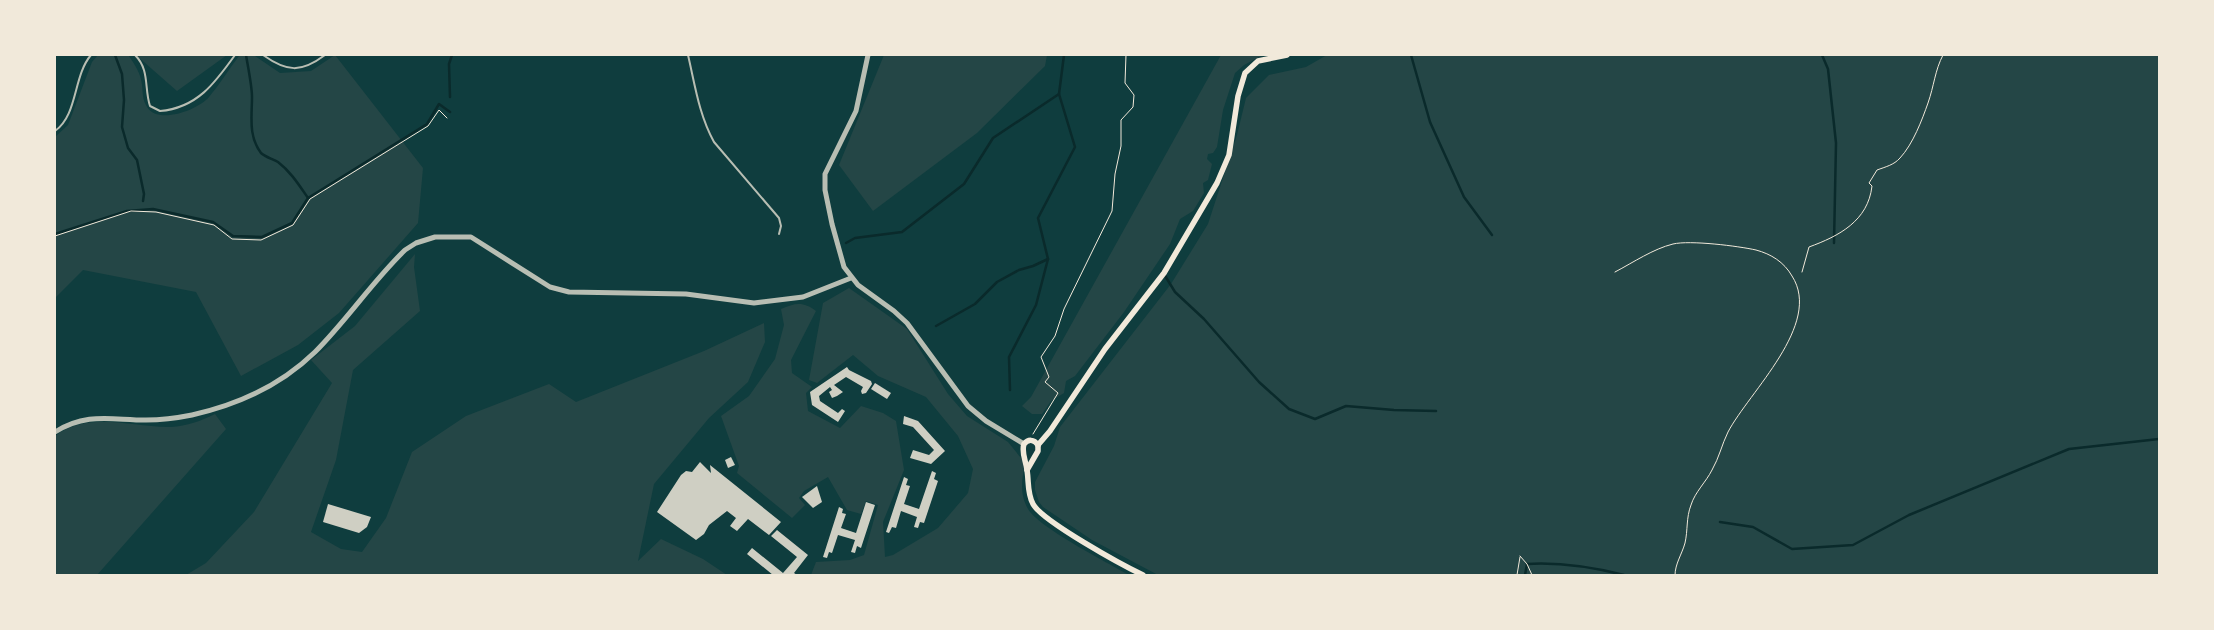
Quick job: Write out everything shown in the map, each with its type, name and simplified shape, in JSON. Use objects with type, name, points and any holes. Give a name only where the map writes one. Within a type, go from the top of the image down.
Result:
[{"type":"main road","points":[[1027,470],[1038,449],[1038,445],[1050,431],[1106,349],[1164,273],[1217,183],[1231,150],[1239,88],[1245,73],[1258,61],[1287,55]]},
{"type":"main road","points":[[1038,445],[1031,440],[1024,444],[1023,452],[1027,470],[1028,491],[1034,505],[1039,511],[1089,545],[1143,575]]},
{"type":"main road","points":[[1023,452],[1028,456],[1035,454]]},
{"type":"street","points":[[868,55],[856,111],[825,174],[825,190],[844,267],[851,278],[866,292],[894,311],[907,323],[968,406],[986,421],[1024,444]]},
{"type":"street","points":[[55,432],[71,423],[90,418],[156,420],[193,415],[231,404],[259,392],[297,368],[315,352],[405,250],[416,243],[435,236],[470,236],[550,287],[569,292],[686,294],[739,302],[768,302],[803,297],[851,278]]},
{"type":"lane","points":[[55,131],[67,117],[81,73],[91,55]]},
{"type":"lane","points":[[135,55],[145,70],[150,106],[160,111],[174,108],[201,96],[214,84],[235,55]]},
{"type":"lane","points":[[263,55],[278,66],[288,69],[311,66],[325,55]]},
{"type":"lane","points":[[688,55],[703,118],[714,142],[779,218],[782,226],[779,234]]},
{"type":"path","points":[[1032,434],[1058,393],[1045,382],[1048,377],[1041,357],[1055,336],[1064,309],[1112,211],[1115,174],[1121,146],[1121,120],[1133,107],[1134,95],[1125,83],[1126,55]]},
{"type":"path","points":[[1802,272],[1809,247],[1840,234],[1864,211],[1872,189],[1869,183],[1877,170],[1886,168],[1900,158],[1910,143],[1928,102],[1937,66],[1943,55]]},
{"type":"path","points":[[55,236],[131,212],[156,212],[214,225],[232,239],[261,240],[293,225],[310,199],[428,126],[439,110],[447,118]]},
{"type":"path","points":[[1615,272],[1662,248],[1676,244],[1690,243],[1749,249],[1768,254],[1782,263],[1793,277],[1800,296],[1799,314],[1779,357],[1729,430],[1713,469],[1692,502],[1685,544],[1675,575]]},
{"type":"path","points":[[1517,575],[1520,556],[1528,565],[1532,575]]},
{"type":"shaded area","points":[[98,55],[129,56],[140,77],[143,99],[147,107],[152,112],[160,115],[169,115],[187,111],[204,102],[239,56],[255,56],[280,73],[311,71],[335,55],[423,168],[418,223],[339,313],[298,345],[241,376],[196,292],[83,270],[55,298],[55,137],[68,125],[92,62]]},
{"type":"shaded area","points":[[136,55],[227,55],[177,91]]},
{"type":"shaded area","points":[[884,55],[1047,55],[1045,66],[977,133],[873,211],[839,165]]},
{"type":"shaded area","points":[[1221,55],[1263,55],[1244,65],[1235,73],[1223,110],[1217,147],[1213,153],[1208,154],[1207,159],[1212,164],[1208,180],[1203,183],[1204,193],[1193,211],[1180,219],[1170,244],[1124,312],[1075,376],[1066,381],[1064,393],[1051,401],[1042,414],[1032,414],[1022,406],[1031,397]]},
{"type":"shaded area","points":[[1327,55],[2159,55],[2159,575],[1158,575],[1092,540],[1043,507],[1035,490],[1035,482],[1054,446],[1060,427],[1171,284],[1208,224],[1237,135],[1246,98],[1269,75],[1306,67]]},
{"type":"shaded area","points":[[415,254],[414,267],[420,311],[353,370],[336,460],[311,532],[341,549],[362,552],[386,518],[412,452],[466,416],[549,384],[576,402],[704,351],[764,323],[765,342],[748,382],[709,418],[654,484],[638,561],[661,539],[703,559],[727,575],[186,575],[206,563],[254,512],[332,383],[311,360],[355,326]]},
{"type":"shaded area","points":[[849,288],[907,329],[948,394],[967,416],[1008,442],[1025,463],[1022,492],[1025,503],[1034,517],[1059,535],[1129,575],[811,575],[816,562],[850,560],[864,555],[878,505],[866,501],[861,514],[847,510],[828,477],[804,491],[799,498],[805,505],[792,518],[737,473],[739,466],[721,416],[749,396],[775,359],[784,325],[781,309],[791,305],[803,304],[816,311],[791,360],[792,373],[812,387],[806,393],[808,411],[840,428],[861,406],[883,413],[896,421],[904,470],[883,522],[885,557],[893,555],[938,528],[968,493],[973,469],[958,436],[926,397],[878,376],[853,355],[817,383],[809,380],[823,303]]},
{"type":"shaded area","points":[[215,414],[226,429],[97,575],[55,575],[55,436],[69,428],[97,422],[171,427],[194,423]]},
{"type":"building","points":[[847,367],[849,370],[871,381],[872,384],[866,393],[862,394],[863,387],[846,377],[834,385],[843,392],[832,398],[829,392],[832,390],[830,387],[819,396],[820,401],[838,413],[842,409],[845,411],[838,422],[812,405],[810,392]]},
{"type":"building","points":[[875,383],[891,393],[887,399],[871,389]]},
{"type":"building","points":[[904,416],[918,421],[945,451],[931,464],[910,458],[913,450],[929,455],[934,450],[913,427],[903,424]]},
{"type":"building","points":[[731,457],[735,465],[728,468],[725,460]]},
{"type":"building","points":[[700,462],[711,473],[710,465],[781,522],[769,535],[748,519],[737,531],[730,526],[736,518],[727,511],[709,525],[704,534],[696,540],[657,512],[681,475],[686,471],[692,472]]},
{"type":"building","points":[[932,471],[936,473],[934,479],[938,481],[924,523],[920,522],[918,528],[914,527],[917,517],[901,511],[896,528],[892,527],[889,533],[886,532],[904,477],[908,479],[906,485],[910,486],[904,504],[919,509]]},
{"type":"building","points":[[817,486],[822,502],[813,508],[802,497]]},
{"type":"building","points":[[866,502],[875,505],[861,548],[857,546],[855,553],[851,552],[855,540],[838,535],[832,553],[829,552],[827,558],[823,557],[839,507],[843,509],[842,513],[846,514],[841,528],[856,533]]},
{"type":"building","points":[[328,504],[371,517],[367,527],[359,533],[323,522]]},
{"type":"building","points":[[777,530],[808,555],[794,573],[797,575],[773,575],[747,554],[752,548],[783,573],[797,557],[771,536]]},
{"type":"waterway","points":[[115,55],[122,74],[124,100],[122,127],[128,148],[137,160],[144,194],[143,201]]},
{"type":"waterway","points":[[246,55],[252,93],[251,119],[254,140],[261,153],[278,162],[287,170],[308,198]]},
{"type":"waterway","points":[[450,97],[449,64],[452,55]]},
{"type":"waterway","points":[[1010,390],[1009,357],[1036,305],[1048,259],[1038,218],[1075,147],[1059,94],[1064,55]]},
{"type":"waterway","points":[[1411,55],[1430,122],[1464,197],[1492,235]]},
{"type":"waterway","points":[[1822,55],[1828,69],[1836,143],[1834,243]]},
{"type":"waterway","points":[[846,243],[855,238],[902,232],[964,184],[993,138],[1059,94]]},
{"type":"waterway","points":[[55,234],[127,211],[153,209],[213,222],[233,236],[262,237],[292,223],[308,198],[427,124],[439,104],[450,112]]},
{"type":"waterway","points":[[936,326],[975,304],[997,282],[1019,270],[1048,259]]},
{"type":"waterway","points":[[1164,274],[1175,292],[1204,319],[1259,382],[1289,409],[1315,419],[1346,406],[1436,411]]},
{"type":"waterway","points":[[1720,522],[1753,527],[1792,549],[1853,545],[1909,515],[2069,449],[2159,439]]},
{"type":"waterway","points":[[1525,575],[1527,564],[1576,566],[1624,575]]}]
